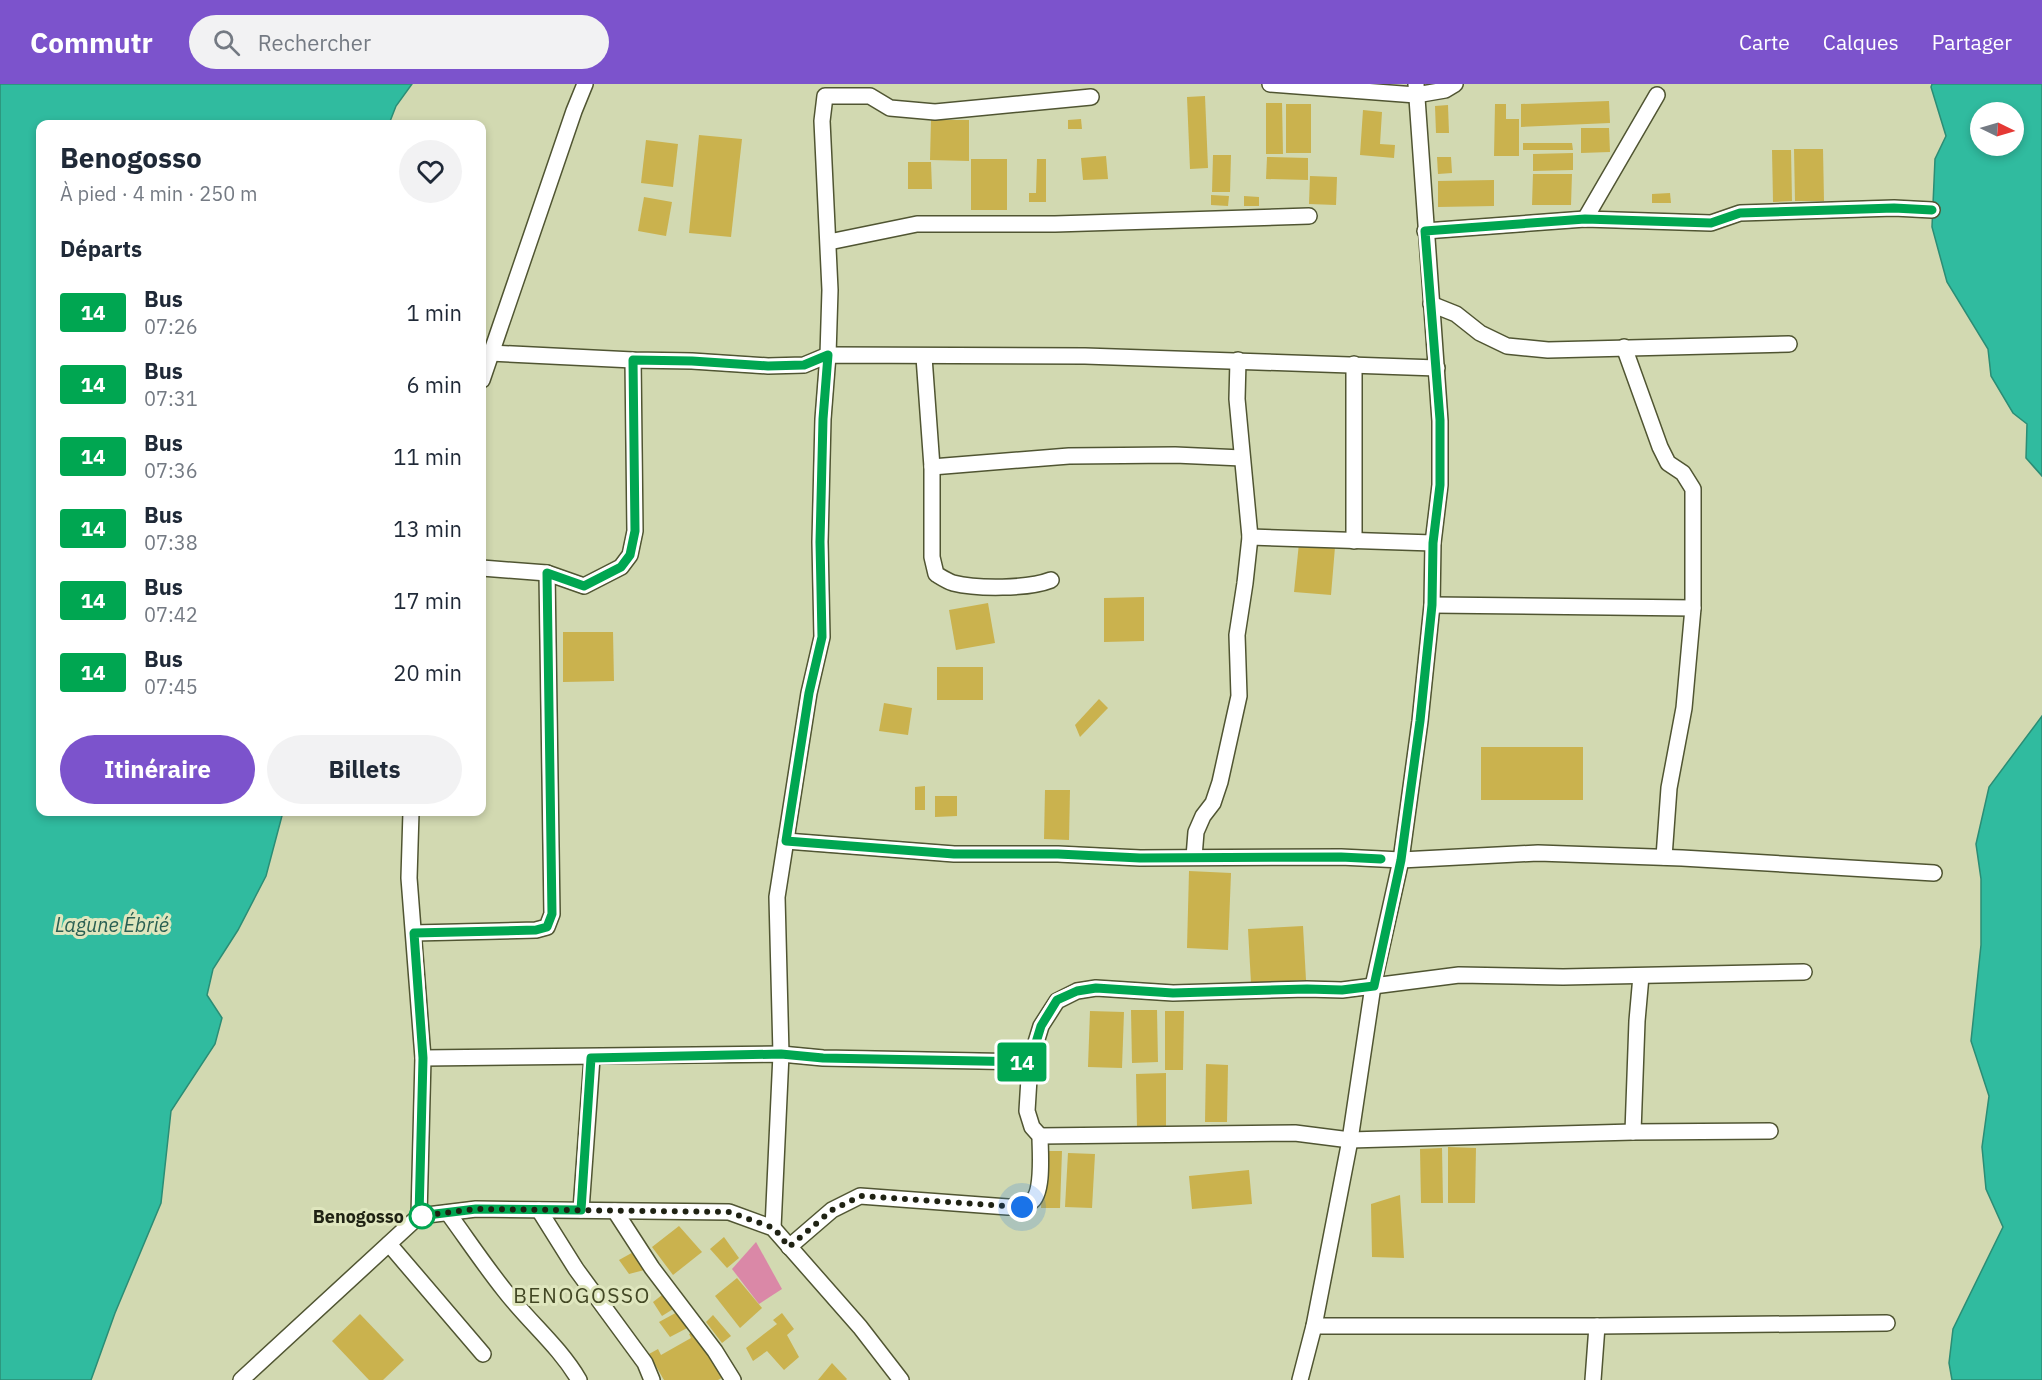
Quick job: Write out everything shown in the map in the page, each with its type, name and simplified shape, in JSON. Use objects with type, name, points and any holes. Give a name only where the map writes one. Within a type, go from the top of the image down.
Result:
[{"type":"street","points":[[486,366],[585,84]]},
{"type":"street","points":[[1270,84],[1445,90],[1455,84]]},
{"type":"street","points":[[1300,1380],[1314,1326],[1350,1140],[1374,986],[1401,860],[1420,721],[1432,605],[1433,543],[1440,485],[1437,368],[1416,89]]},
{"type":"street","points":[[1585,219],[1658,95]]},
{"type":"street","points":[[774,1228],[781,1054],[777,897],[809,693],[822,637],[820,542],[823,419],[828,355],[828,242],[822,121],[825,96],[870,96],[890,108],[936,112],[1091,97]]},
{"type":"street","points":[[1425,231],[1585,219],[1711,223],[1740,213],[1894,208],[1932,210]]},
{"type":"street","points":[[828,242],[916,224],[1055,224],[1309,216]]},
{"type":"street","points":[[1431,304],[1456,314],[1480,333],[1507,346],[1548,350],[1789,344]]},
{"type":"street","points":[[1624,347],[1660,447],[1668,463],[1683,472],[1693,489],[1693,608],[1684,708],[1669,788],[1664,857]]},
{"type":"street","points":[[490,353],[768,366],[804,365],[828,355],[1085,356],[1437,368]]},
{"type":"street","points":[[924,357],[932,467],[932,557],[936,574],[951,582],[977,586],[1038,585],[1051,580]]},
{"type":"street","points":[[486,568],[547,573],[584,586],[621,567],[630,555],[635,531],[633,360]]},
{"type":"street","points":[[1194,857],[1196,832],[1203,816],[1213,803],[1220,782],[1239,696],[1237,635],[1250,537],[1237,399],[1238,360]]},
{"type":"street","points":[[1354,364],[1354,541]]},
{"type":"street","points":[[932,467],[1069,456],[1175,455],[1242,458]]},
{"type":"street","points":[[1250,537],[1433,543]]},
{"type":"street","points":[[414,933],[536,930],[547,927],[552,914],[547,573]]},
{"type":"street","points":[[1432,605],[1693,608]]},
{"type":"street","points":[[411,816],[409,878],[423,1058],[419,1216]]},
{"type":"street","points":[[786,841],[954,854],[1058,854],[1140,858],[1341,857],[1401,860],[1538,853],[1664,857],[1934,873]]},
{"type":"street","points":[[789,1247],[832,1210],[861,1196],[1022,1207],[1032,1202],[1039,1192],[1040,1136],[1032,1127],[1027,1111],[1030,1062],[1041,1026],[1057,1000],[1077,991],[1096,988],[1173,993],[1342,990],[1460,975],[1641,976],[1804,972]]},
{"type":"street","points":[[1633,1132],[1641,976]]},
{"type":"street","points":[[423,1058],[591,1058],[781,1054],[823,1058],[1030,1062]]},
{"type":"street","points":[[581,1210],[591,1058]]},
{"type":"street","points":[[1040,1136],[1295,1133],[1350,1140],[1633,1132],[1770,1131]]},
{"type":"street","points":[[241,1380],[419,1216],[476,1209],[729,1212],[774,1228],[860,1327],[900,1380]]},
{"type":"street","points":[[539,1210],[576,1269],[645,1363],[652,1380]]},
{"type":"street","points":[[615,1210],[652,1268],[715,1351],[733,1380]]},
{"type":"street","points":[[448,1213],[506,1292],[570,1364],[579,1380]]},
{"type":"street","points":[[389,1244],[483,1354]]},
{"type":"street","points":[[1314,1326],[1887,1323]]},
{"type":"street","points":[[1593,1380],[1597,1326]]},
{"type":"shaded area","points":[[756,1242],[782,1289],[759,1304],[732,1269]]},
{"type":"water","name":"Lagune Ébrié","points":[[0,84],[412,84],[396,106],[391,120],[36,120],[36,816],[282,816],[266,876],[238,930],[213,969],[207,995],[222,1018],[215,1044],[171,1111],[161,1203],[115,1313],[91,1380],[0,1380]]},
{"type":"water","points":[[1932,84],[2042,84],[2042,476],[2026,458],[2027,424],[2013,413],[1991,376],[1988,349],[1947,282],[1932,227],[1935,159],[1946,136]]},
{"type":"water","points":[[2042,716],[2042,1380],[1952,1380],[1949,1363],[1953,1329],[2003,1227],[1986,1189],[1982,1147],[1989,1096],[1971,1041],[1981,945],[1981,879],[1976,844],[1989,787]]},
{"type":"building","points":[[1205,96],[1208,168],[1190,169],[1187,97]]},
{"type":"building","points":[[1609,101],[1610,123],[1521,127],[1521,104]]},
{"type":"building","points":[[1266,103],[1282,103],[1283,154],[1266,154]]},
{"type":"building","points":[[1286,104],[1311,104],[1311,153],[1286,153]]},
{"type":"building","points":[[1495,104],[1506,104],[1506,119],[1519,119],[1519,156],[1494,156]]},
{"type":"building","points":[[1448,105],[1449,133],[1436,133],[1435,106]]},
{"type":"building","points":[[1363,110],[1382,112],[1380,144],[1395,145],[1394,158],[1360,155]]},
{"type":"building","points":[[1081,119],[1082,129],[1068,129],[1068,120]]},
{"type":"building","points":[[931,120],[969,120],[969,161],[930,160]]},
{"type":"building","points":[[1581,128],[1609,128],[1610,152],[1581,153]]},
{"type":"building","points":[[699,135],[742,139],[731,237],[689,233]]},
{"type":"building","points":[[646,140],[678,144],[673,187],[641,183]]},
{"type":"building","points":[[1523,143],[1572,143],[1573,150],[1523,150]]},
{"type":"building","points":[[1794,149],[1823,149],[1824,201],[1795,201]]},
{"type":"building","points":[[1772,150],[1791,150],[1792,201],[1773,202]]},
{"type":"building","points":[[1573,153],[1573,170],[1533,171],[1533,154]]},
{"type":"building","points":[[1213,155],[1231,155],[1230,192],[1212,192]]},
{"type":"building","points":[[1106,156],[1108,179],[1083,180],[1081,158]]},
{"type":"building","points":[[1267,157],[1308,158],[1308,180],[1266,179]]},
{"type":"building","points":[[1437,157],[1451,157],[1452,173],[1438,174]]},
{"type":"building","points":[[971,159],[1007,159],[1007,210],[971,210]]},
{"type":"building","points":[[1037,159],[1046,159],[1046,202],[1029,202],[1029,193],[1036,193]]},
{"type":"building","points":[[908,162],[931,162],[932,189],[908,189]]},
{"type":"building","points":[[1533,174],[1572,174],[1571,205],[1532,205]]},
{"type":"building","points":[[1310,176],[1337,177],[1336,205],[1309,204]]},
{"type":"building","points":[[1494,180],[1494,206],[1438,207],[1438,181]]},
{"type":"building","points":[[1670,193],[1671,203],[1652,203],[1652,194]]},
{"type":"building","points":[[1211,195],[1229,196],[1228,206],[1211,205]]},
{"type":"building","points":[[1244,196],[1259,197],[1259,206],[1244,206]]},
{"type":"building","points":[[644,197],[672,202],[666,236],[638,231]]},
{"type":"building","points":[[1299,543],[1335,547],[1331,595],[1294,592]]},
{"type":"building","points":[[1144,597],[1144,641],[1104,642],[1104,598]]},
{"type":"building","points":[[988,603],[995,643],[956,650],[949,610]]},
{"type":"building","points":[[563,632],[613,632],[614,681],[563,682]]},
{"type":"building","points":[[937,667],[983,667],[983,700],[937,700]]},
{"type":"building","points":[[1099,699],[1108,708],[1080,737],[1075,725]]},
{"type":"building","points":[[884,703],[912,708],[908,735],[879,731]]},
{"type":"building","points":[[1481,747],[1583,747],[1583,800],[1481,800]]},
{"type":"building","points":[[925,786],[925,810],[915,810],[915,787]]},
{"type":"building","points":[[1045,790],[1070,790],[1069,840],[1044,839]]},
{"type":"building","points":[[935,796],[957,796],[957,816],[935,817]]},
{"type":"building","points":[[1189,871],[1231,873],[1228,950],[1187,948]]},
{"type":"building","points":[[1303,926],[1306,980],[1251,983],[1248,929]]},
{"type":"building","points":[[1131,1010],[1157,1010],[1158,1062],[1132,1063]]},
{"type":"building","points":[[1090,1011],[1124,1012],[1122,1068],[1088,1067]]},
{"type":"building","points":[[1165,1011],[1184,1011],[1183,1070],[1165,1070]]},
{"type":"building","points":[[1206,1064],[1228,1065],[1227,1122],[1205,1122]]},
{"type":"building","points":[[1166,1073],[1166,1126],[1137,1127],[1136,1074]]},
{"type":"building","points":[[1448,1147],[1476,1148],[1475,1203],[1448,1203]]},
{"type":"building","points":[[1442,1148],[1443,1203],[1421,1203],[1420,1149]]},
{"type":"building","points":[[1043,1151],[1062,1151],[1060,1208],[1041,1208]]},
{"type":"building","points":[[1068,1153],[1095,1154],[1092,1208],[1065,1207]]},
{"type":"building","points":[[1249,1170],[1252,1204],[1192,1209],[1189,1176]]},
{"type":"building","points":[[1400,1195],[1404,1258],[1372,1257],[1371,1204]]},
{"type":"building","points":[[679,1226],[702,1252],[673,1275],[652,1247]]},
{"type":"building","points":[[724,1237],[739,1258],[727,1268],[710,1249]]},
{"type":"building","points":[[637,1250],[652,1268],[629,1274],[619,1260]]},
{"type":"building","points":[[737,1278],[762,1308],[740,1328],[715,1296]]},
{"type":"building","points":[[666,1292],[678,1306],[662,1316],[653,1302]]},
{"type":"building","points":[[681,1310],[691,1326],[670,1337],[659,1322]]},
{"type":"building","points":[[782,1313],[794,1329],[787,1335],[799,1357],[784,1370],[767,1351],[753,1361],[746,1348],[777,1324],[773,1320]]},
{"type":"building","points":[[360,1314],[404,1360],[383,1380],[369,1380],[332,1341]]},
{"type":"building","points":[[713,1315],[731,1336],[722,1343],[706,1322]]},
{"type":"building","points":[[698,1329],[725,1376],[718,1380],[664,1380],[649,1354],[658,1349],[661,1355],[691,1338],[689,1334]]},
{"type":"building","points":[[832,1363],[847,1379],[818,1380]]},
{"type":"bus line","name":"14","points":[[1381,859],[1268,856],[1140,858],[1058,854],[954,854],[786,841],[809,693],[822,637],[820,542],[823,419],[828,355],[804,365],[768,366],[633,360],[635,531],[630,555],[621,567],[584,586],[547,573],[552,914],[547,927],[536,930],[414,933],[423,1058],[419,1216],[476,1209],[581,1210],[591,1058],[781,1054],[823,1058],[1030,1062],[1041,1026],[1057,1000],[1077,991],[1096,988],[1173,993],[1342,990],[1374,986],[1401,860],[1420,721],[1432,605],[1433,543],[1440,485],[1440,420],[1425,231],[1585,219],[1711,223],[1740,213],[1894,208],[1932,210]]},
{"type":"place","name":"Benogosso","points":[[422,1216]]},
{"type":"district","name":"BENOGOSSO","points":[[582,1295]]},
{"type":"route","points":[[422,1216],[419,1216],[476,1209],[729,1212],[774,1228],[789,1247],[832,1210],[861,1196],[1022,1207]]}]
